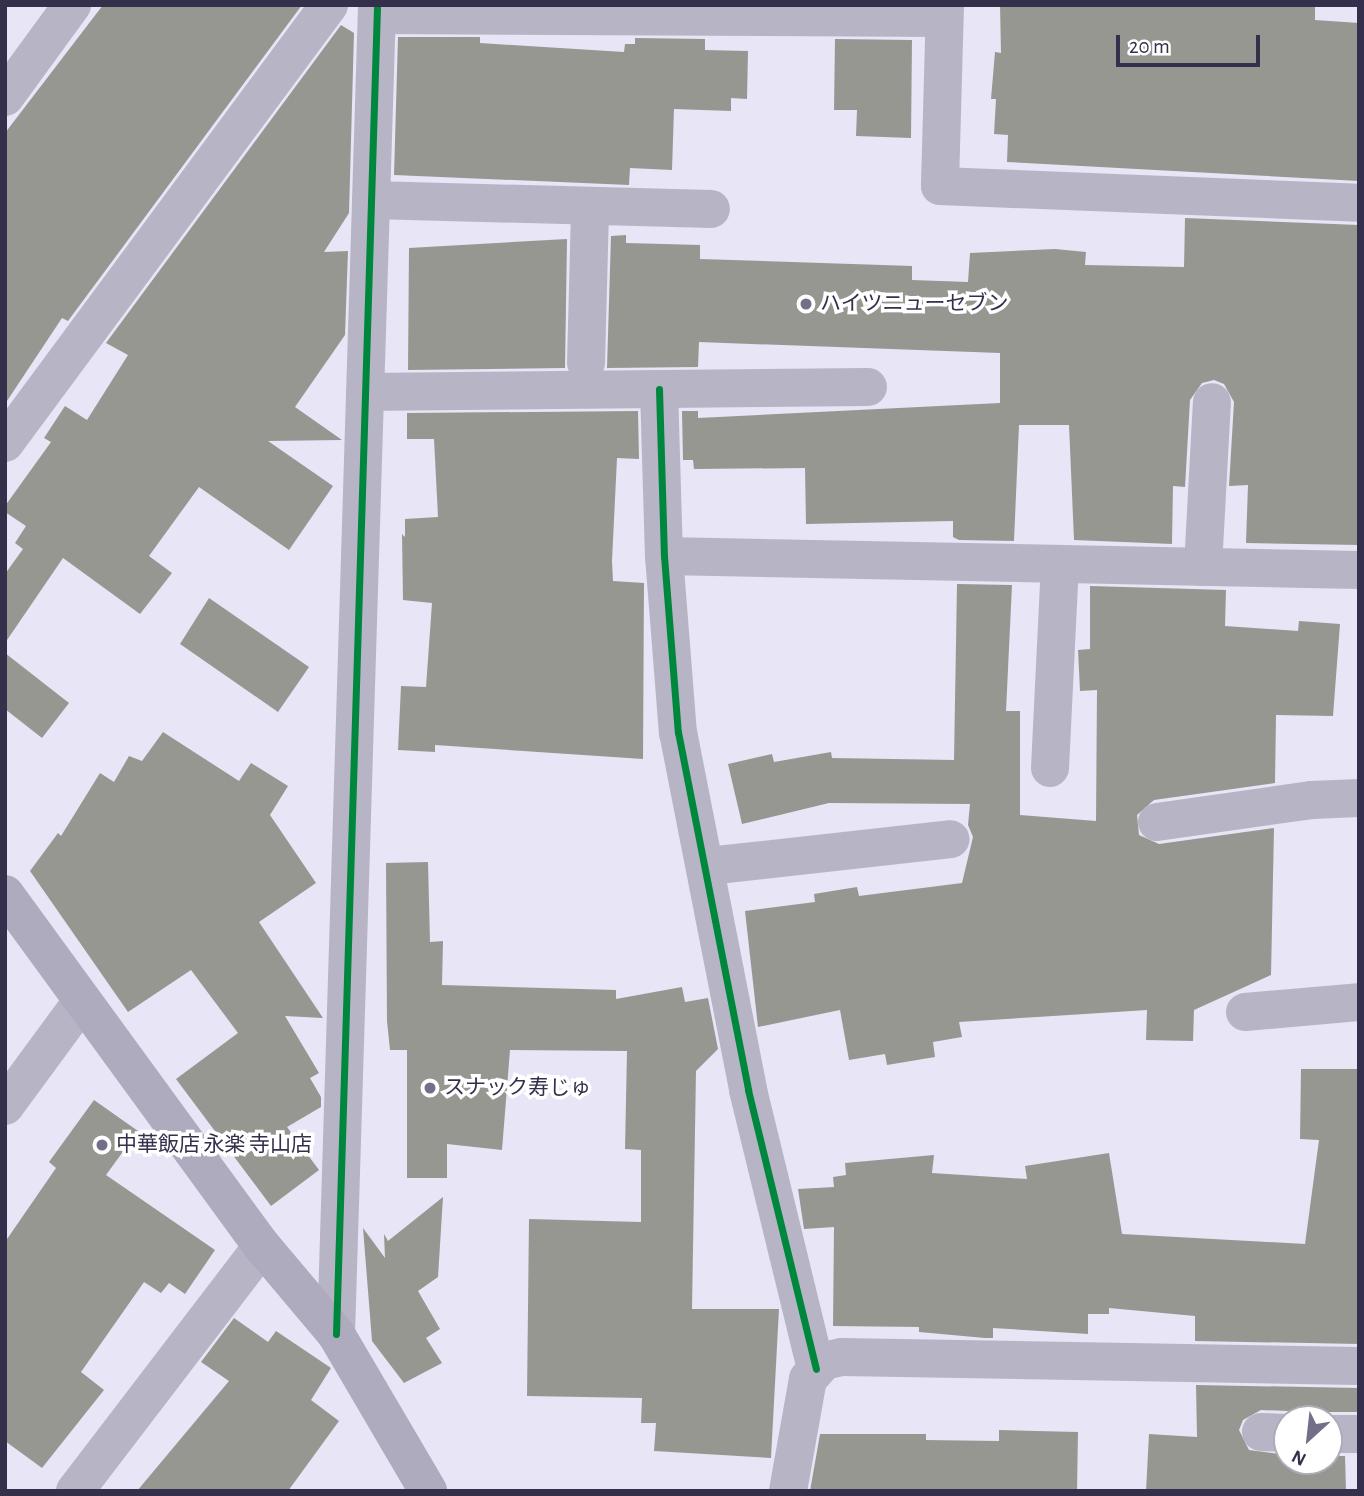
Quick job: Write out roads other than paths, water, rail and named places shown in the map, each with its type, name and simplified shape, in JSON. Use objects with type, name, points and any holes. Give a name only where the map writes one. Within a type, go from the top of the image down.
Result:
[{"type":"street","points":[[5,97],[72,5]]},
{"type":"street","points":[[5,443],[329,5]]},
{"type":"street","points":[[336,1334],[377,10],[945,12],[940,186],[1359,203]]},
{"type":"street","points":[[371,200],[711,209]]},
{"type":"street","points":[[586,363],[590,206]]},
{"type":"street","points":[[365,392],[868,387]]},
{"type":"street","points":[[659,389],[664,556],[678,732],[708,866],[748,1090],[816,1369]]},
{"type":"street","points":[[1203,567],[1212,402]]},
{"type":"street","points":[[664,556],[1359,570]]},
{"type":"street","points":[[1050,768],[1060,564]]},
{"type":"street","points":[[1157,822],[1312,800],[1359,798]]},
{"type":"street","points":[[708,866],[951,839]]},
{"type":"street","points":[[5,894],[262,1246],[336,1334],[428,1491]]},
{"type":"street","points":[[5,1106],[82,1000]]},
{"type":"street","points":[[1245,1012],[1359,1002]]},
{"type":"street","points":[[75,1491],[262,1246]]},
{"type":"street","points":[[788,1491],[808,1379],[824,1361],[842,1357],[1359,1366]]},
{"type":"place","name":"ハイツニューセブン","points":[[806,304]]},
{"type":"place","name":"スナック寿じゅ","points":[[430,1088]]},
{"type":"place","name":"中華飯店 永楽 寺山店","points":[[102,1145]]}]
